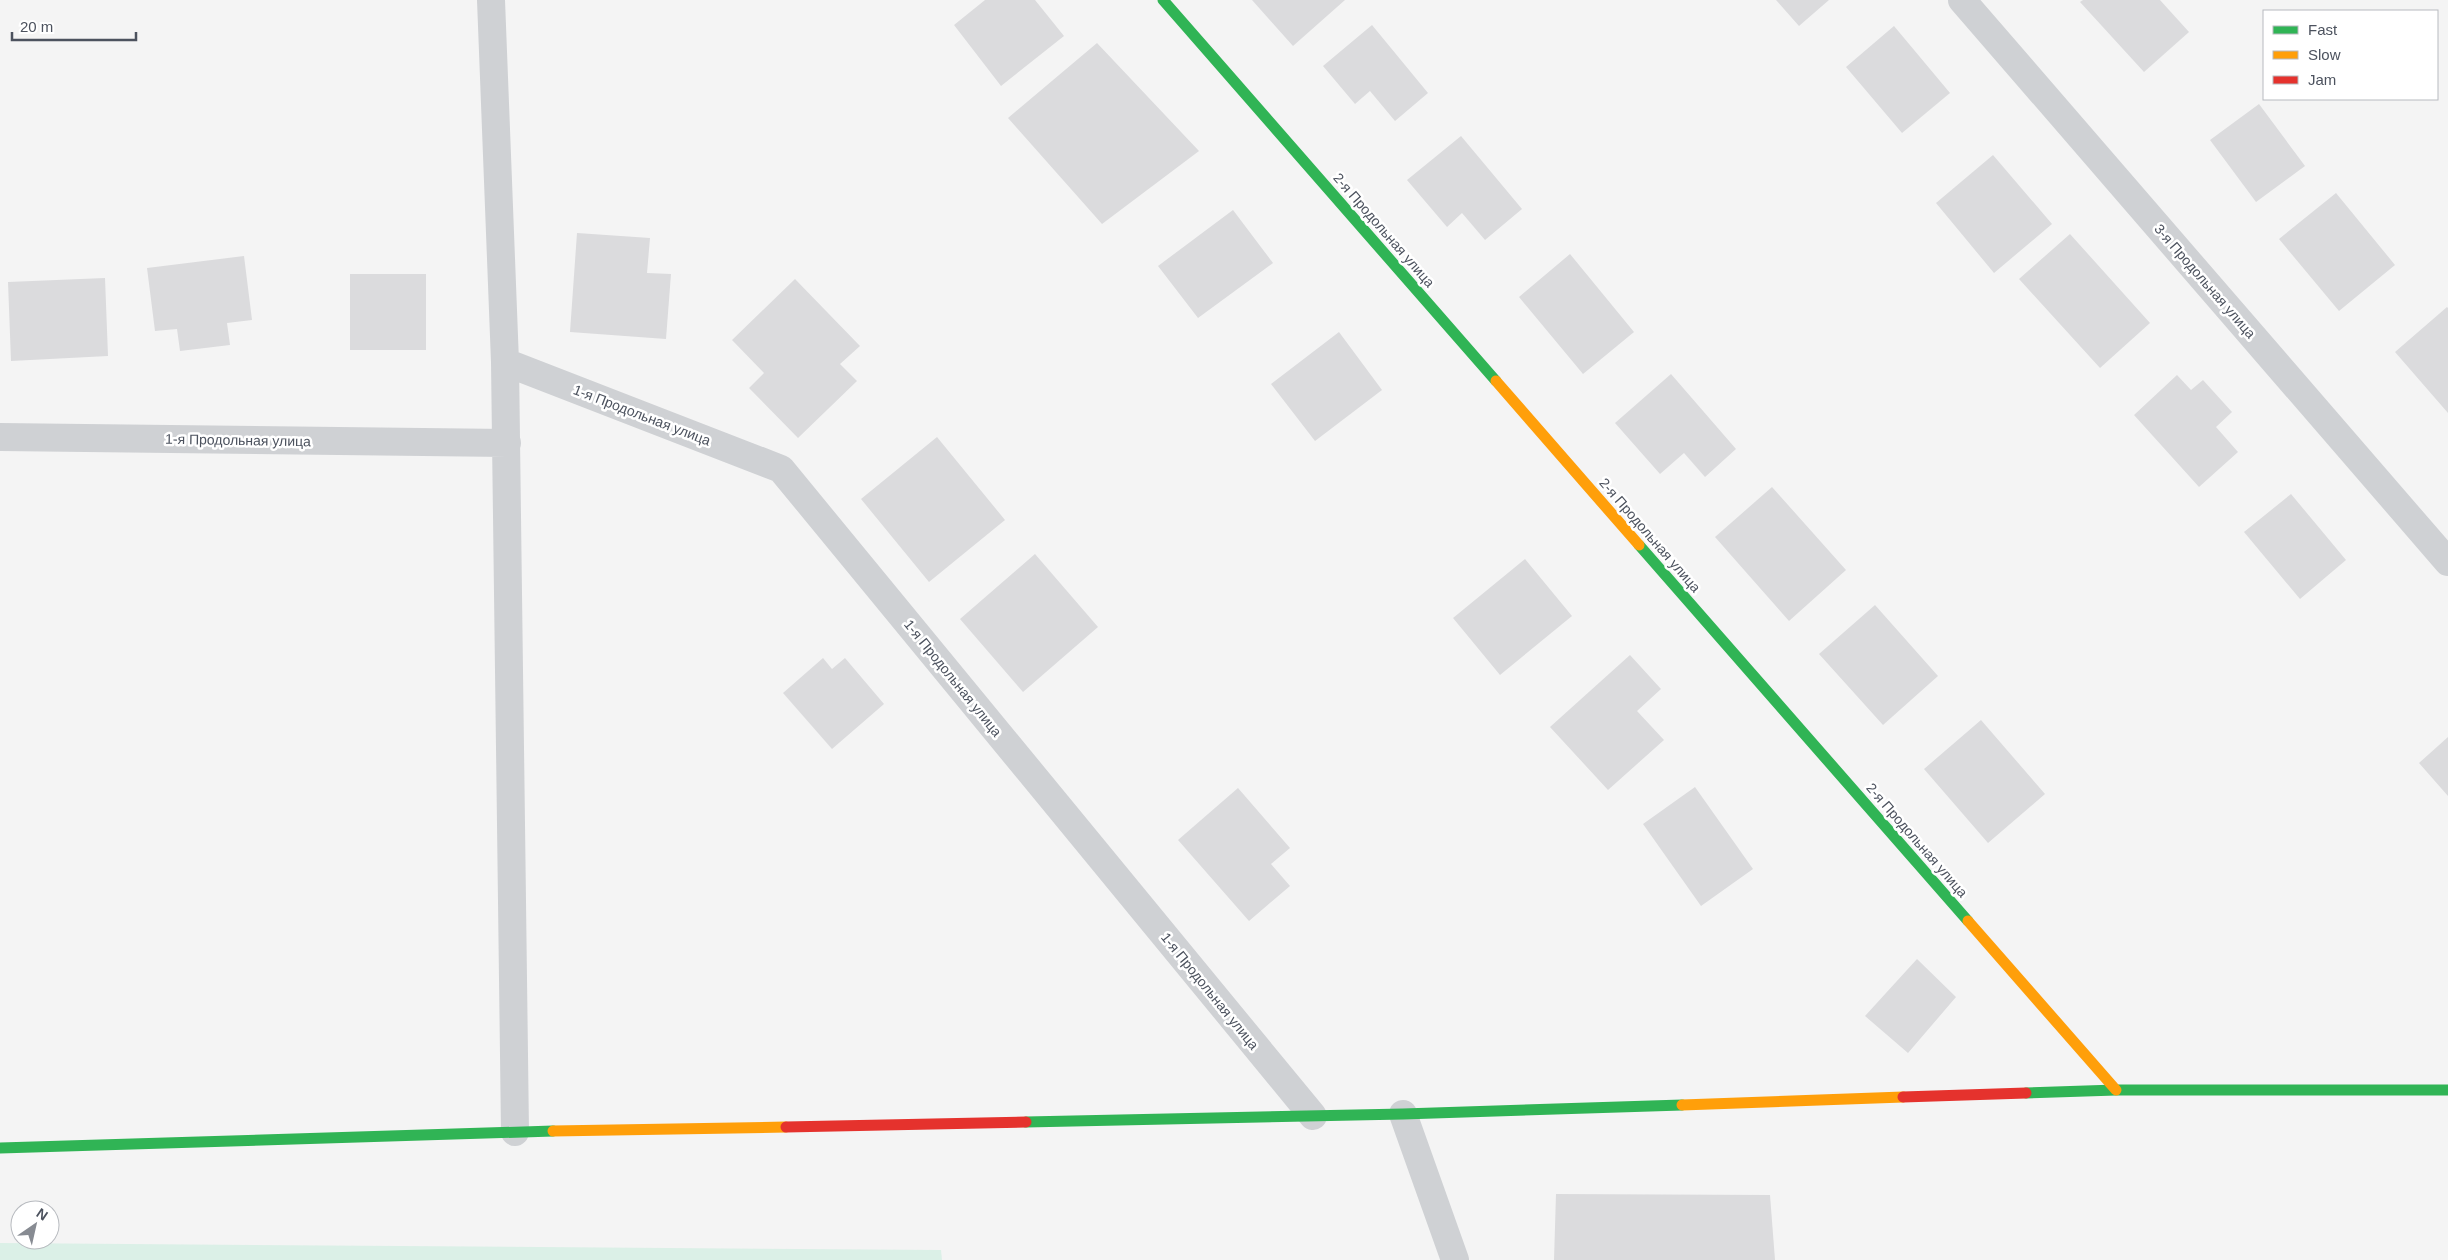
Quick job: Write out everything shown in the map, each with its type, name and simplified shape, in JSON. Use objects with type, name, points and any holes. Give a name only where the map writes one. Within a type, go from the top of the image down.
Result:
[{"type":"street","points":[[491,0],[507,443],[516,1132]]},
{"type":"street","name":"2-я Продольная улица","points":[[1163,0],[2116,1090]]},
{"type":"street","name":"3-я Продольная улица","points":[[1962,0],[2448,562]]},
{"type":"street","name":"1-я Продольная улица","points":[[505,362],[781,469],[1313,1116]]},
{"type":"street","name":"1-я Продольная улица","points":[[0,437],[507,443]]},
{"type":"street","points":[[0,1148],[516,1132],[1403,1114],[2116,1090],[2448,1090]]},
{"type":"street","points":[[1403,1114],[1455,1260]]},
{"type":"green space","points":[[0,1243],[10,1243],[10,1250],[60,1250],[60,1243],[941,1250],[942,1260],[0,1260]]},
{"type":"building","points":[[985,0],[1035,0],[1064,36],[1001,86],[954,25]]},
{"type":"building","points":[[1252,0],[1345,0],[1293,46]]},
{"type":"building","points":[[1776,0],[1829,0],[1799,26]]},
{"type":"building","points":[[2083,0],[2160,0],[2189,32],[2144,72],[2080,2]]},
{"type":"building","points":[[1372,25],[1428,93],[1395,121],[1370,91],[1355,104],[1323,66]]},
{"type":"building","points":[[1894,26],[1950,93],[1902,133],[1846,67]]},
{"type":"building","points":[[1097,43],[1199,151],[1102,224],[1008,118]]},
{"type":"building","points":[[2259,104],[2305,166],[2256,202],[2210,140]]},
{"type":"building","points":[[1461,136],[1522,209],[1485,240],[1462,213],[1447,227],[1407,180]]},
{"type":"building","points":[[1993,155],[2052,224],[1994,273],[1936,203]]},
{"type":"building","points":[[2336,193],[2395,265],[2339,311],[2279,239]]},
{"type":"building","points":[[1233,210],[1273,263],[1198,318],[1158,266]]},
{"type":"building","points":[[577,233],[650,238],[647,273],[671,274],[666,339],[570,332]]},
{"type":"building","points":[[2070,234],[2150,323],[2100,368],[2019,279]]},
{"type":"building","points":[[1570,254],[1634,332],[1583,374],[1519,297]]},
{"type":"building","points":[[244,256],[252,320],[227,323],[230,345],[180,351],[177,329],[155,331],[147,268]]},
{"type":"building","points":[[350,274],[426,274],[426,350],[350,350]]},
{"type":"building","points":[[105,278],[108,356],[11,361],[8,282]]},
{"type":"building","points":[[795,279],[860,346],[840,364],[857,381],[798,438],[749,388],[764,373],[732,340]]},
{"type":"building","points":[[2448,308],[2448,413],[2395,352]]},
{"type":"building","points":[[1339,332],[1382,390],[1315,441],[1271,384]]},
{"type":"building","points":[[1671,374],[1736,449],[1705,477],[1684,453],[1660,474],[1615,423]]},
{"type":"building","points":[[2177,375],[2191,390],[2203,380],[2232,412],[2216,427],[2238,452],[2199,487],[2134,415]]},
{"type":"building","points":[[937,437],[1005,520],[929,582],[861,499]]},
{"type":"building","points":[[1772,487],[1846,570],[1789,621],[1715,537]]},
{"type":"building","points":[[2291,494],[2346,560],[2300,599],[2244,532]]},
{"type":"building","points":[[1035,554],[1098,627],[1023,692],[960,619]]},
{"type":"building","points":[[1525,559],[1572,616],[1500,675],[1453,618]]},
{"type":"building","points":[[1875,605],[1938,676],[1883,725],[1819,654]]},
{"type":"building","points":[[1630,655],[1661,689],[1637,711],[1664,740],[1608,790],[1550,727]]},
{"type":"building","points":[[823,658],[832,669],[845,658],[884,704],[832,749],[783,693]]},
{"type":"building","points":[[1981,720],[2045,794],[1988,843],[1924,769]]},
{"type":"building","points":[[2448,737],[2448,796],[2419,763]]},
{"type":"building","points":[[1695,787],[1753,869],[1701,906],[1643,824]]},
{"type":"building","points":[[1238,788],[1290,848],[1271,864],[1290,886],[1249,921],[1178,840]]},
{"type":"building","points":[[1917,959],[1956,997],[1908,1053],[1865,1016]]},
{"type":"building","points":[[1556,1194],[1770,1195],[1775,1260],[1554,1260]]},
{"type":"traffic: fast","points":[[1163,0],[1496,381]]},
{"type":"traffic: fast","points":[[1639,545],[1968,921]]},
{"type":"traffic: fast","points":[[2026,1093],[2116,1090],[2448,1090]]},
{"type":"traffic: fast","points":[[1026,1122],[1403,1114],[1682,1105]]},
{"type":"traffic: fast","points":[[0,1148],[553,1131]]},
{"type":"traffic: slow","points":[[1496,381],[1639,545]]},
{"type":"traffic: slow","points":[[1968,921],[2116,1090]]},
{"type":"traffic: slow","points":[[1682,1105],[1903,1097]]},
{"type":"traffic: slow","points":[[553,1131],[786,1127]]},
{"type":"traffic: jam","points":[[1903,1097],[2026,1093]]},
{"type":"traffic: jam","points":[[786,1127],[1026,1122]]}]
